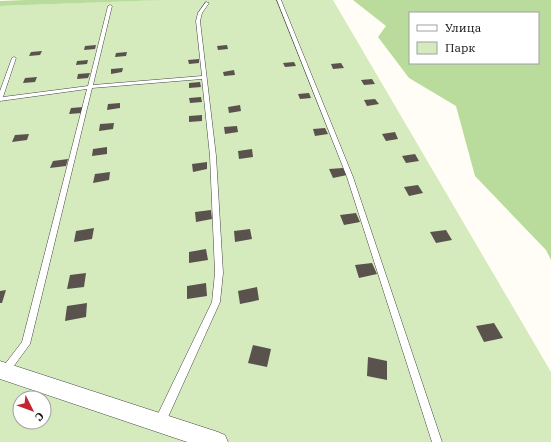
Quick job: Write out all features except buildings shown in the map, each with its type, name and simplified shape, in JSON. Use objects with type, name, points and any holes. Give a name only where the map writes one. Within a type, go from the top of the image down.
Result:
[{"type":"street","points":[[2,370],[218,442]]},
{"type":"lane","points":[[279,0],[350,177],[437,442]]},
{"type":"lane","points":[[160,422],[216,302],[219,273],[213,156],[198,21],[200,13],[207,3]]},
{"type":"lane","points":[[2,370],[26,344],[110,6]]},
{"type":"lane","points":[[14,58],[0,99],[90,87],[205,77]]},
{"type":"green space","points":[[159,0],[333,0],[551,372],[551,442],[0,442],[0,6]]},
{"type":"green space","points":[[164,0],[0,6],[0,1]]},
{"type":"green space","points":[[353,0],[551,0],[551,260],[546,250],[475,176],[456,106],[409,78],[378,37],[386,26]]}]
